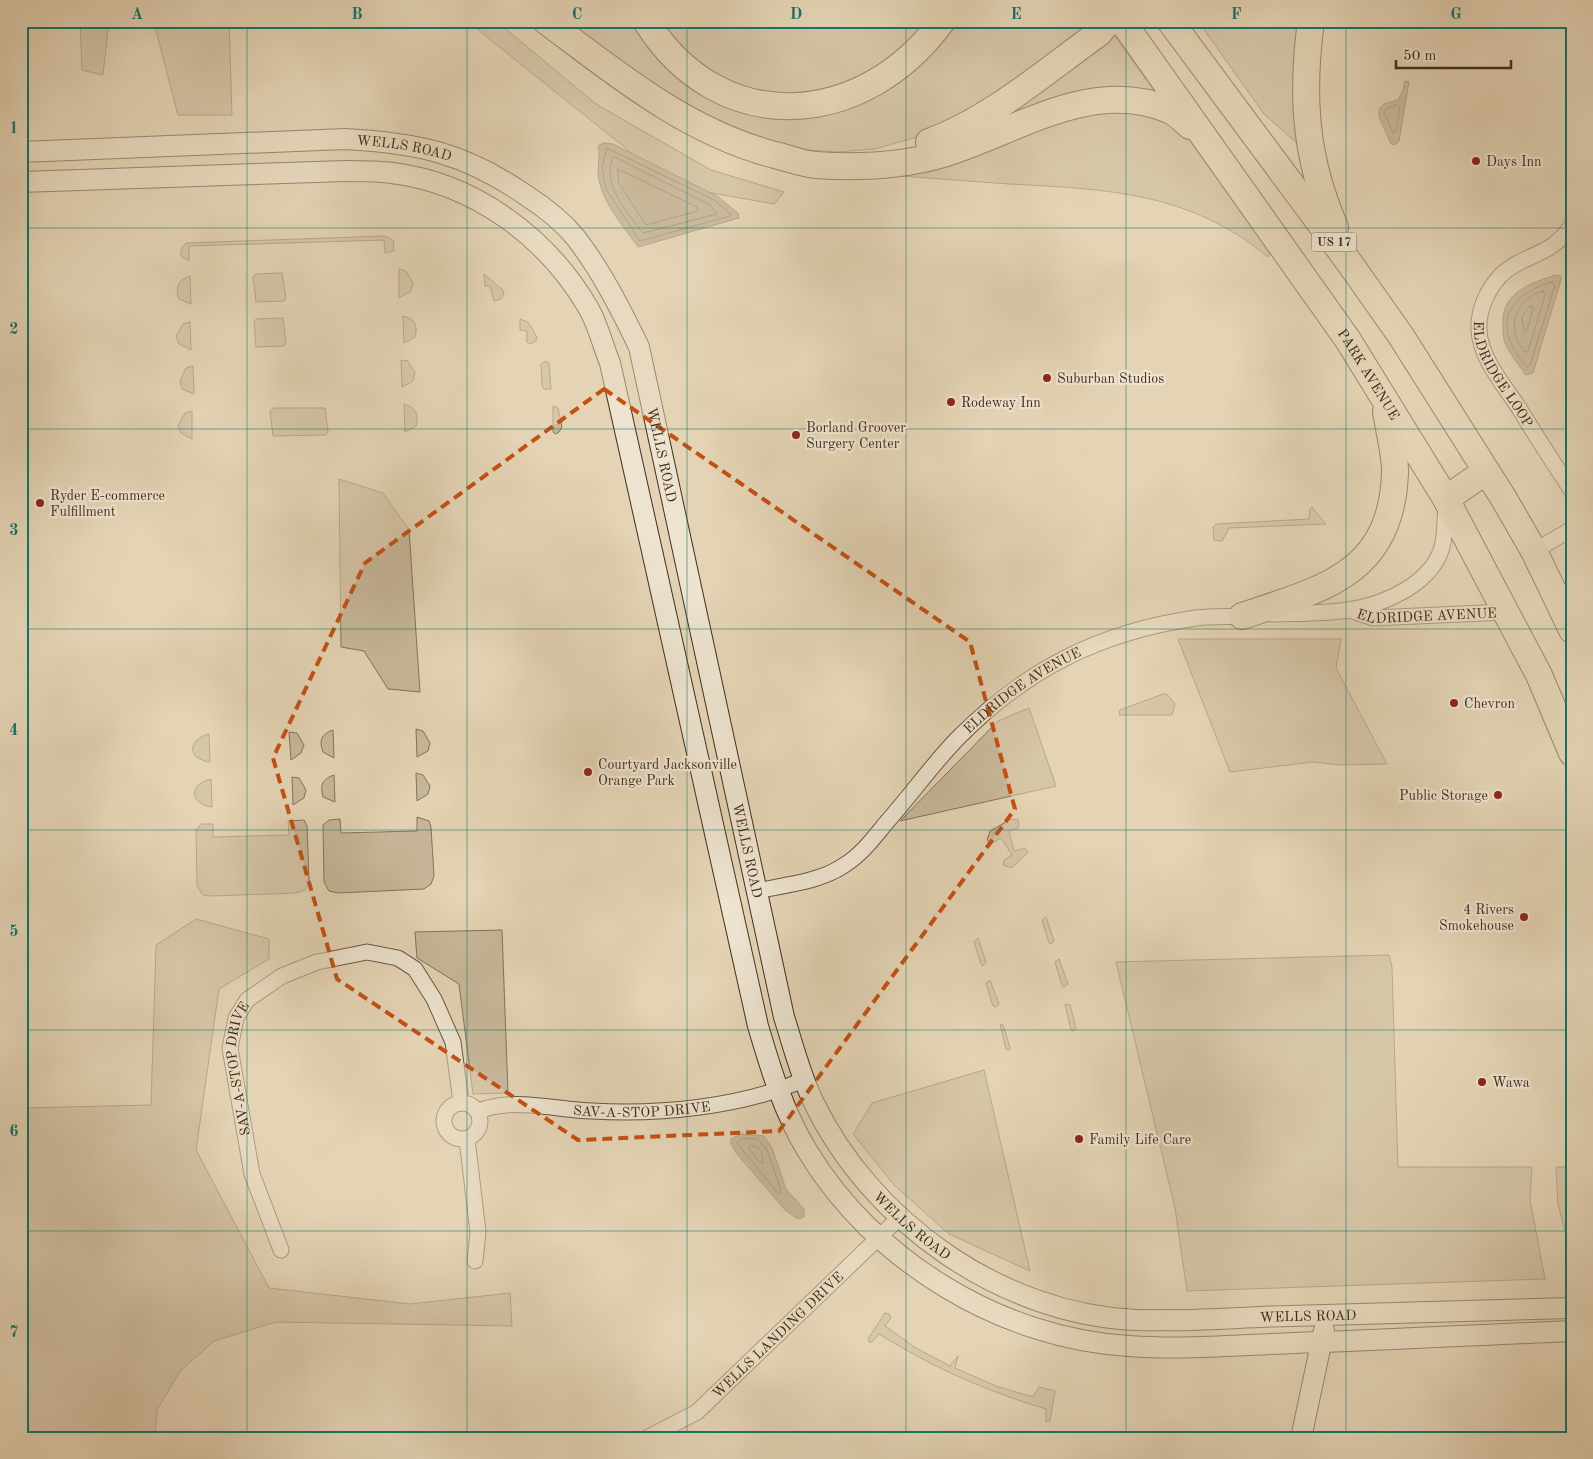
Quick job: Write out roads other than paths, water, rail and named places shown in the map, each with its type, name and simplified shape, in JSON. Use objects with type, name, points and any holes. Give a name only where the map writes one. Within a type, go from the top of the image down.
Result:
[{"type":"highway","points":[[546,21],[649,98],[683,118],[750,148],[814,165],[880,166],[941,154],[1043,115],[1092,100],[1114,99],[1146,103],[1171,111],[1206,139]]},
{"type":"highway","points":[[646,21],[672,56],[705,82],[739,98],[763,104],[795,106],[832,102],[880,81],[918,50],[942,21]]},
{"type":"highway","points":[[814,165],[877,157],[947,136],[1016,92],[1098,34],[1109,21]]},
{"type":"highway","name":"PARK AVENUE","points":[[1122,21],[1348,340],[1446,499],[1539,675],[1572,753]]},
{"type":"highway","name":"US 17","points":[[1170,21],[1351,265],[1441,398],[1534,551],[1572,630]]},
{"type":"highway","points":[[1310,21],[1305,103],[1311,159],[1324,203],[1351,265]]},
{"type":"highway","points":[[1242,616],[1316,592],[1347,575],[1368,554],[1384,529],[1392,500],[1395,471],[1385,401]]},
{"type":"highway","points":[[1446,499],[1486,470]]},
{"type":"main road","name":"WELLS ROAD","points":[[21,152],[345,139],[394,142],[443,152],[503,179],[542,206],[575,236],[613,292],[639,346],[784,1017],[803,1080],[824,1122],[860,1176],[899,1218],[945,1254],[985,1278],[1063,1307],[1135,1320],[1572,1308]]},
{"type":"main road","name":"WELLS ROAD","points":[[21,182],[346,171],[392,173],[435,183],[475,200],[531,236],[556,263],[589,310],[610,363],[758,1026],[778,1091],[809,1154],[843,1200],[878,1238],[936,1282],[1008,1318],[1040,1329],[1086,1340],[1128,1346],[1322,1342],[1572,1331]]},
{"type":"main road","points":[[1301,1438],[1326,1315]]},
{"type":"street","name":"ELDRIDGE LOOP","points":[[1572,225],[1548,250],[1510,268],[1501,275],[1492,286],[1482,306],[1479,331],[1487,358],[1572,492]]},
{"type":"street","name":"ELDRIDGE AVENUE","points":[[756,891],[823,876],[842,867],[854,858],[867,846],[956,741],[979,718],[1028,680],[1066,656],[1118,636],[1196,618],[1349,610],[1391,598],[1419,580],[1434,563],[1443,544],[1446,499]]},
{"type":"street","points":[[1534,551],[1572,529]]},
{"type":"street","name":"ELDRIDGE AVENUE","points":[[1349,610],[1372,618],[1506,612]]},
{"type":"street","name":"SAV-A-STOP DRIVE","points":[[281,1250],[252,1174],[230,1048],[236,1018],[240,1008],[247,1000],[282,976],[316,962],[367,952],[398,958],[415,969],[434,999],[453,1042],[461,1102]]},
{"type":"street","name":"SAV-A-STOP DRIVE","points":[[479,1112],[489,1107],[508,1105],[592,1112],[645,1111],[748,1098],[778,1091],[803,1080]]},
{"type":"street","points":[[456,1103],[471,1104],[479,1112],[479,1128],[467,1138],[451,1135],[445,1126],[447,1110],[456,1103]]},
{"type":"street","points":[[467,1138],[478,1232],[476,1262]]},
{"type":"street","name":"WELLS LANDING DRIVE","points":[[647,1438],[697,1412],[899,1218]]},
{"type":"water","points":[[1405,81],[1409,82],[1399,141],[1395,145],[1391,144],[1379,117],[1379,109],[1384,104],[1398,100]]},
{"type":"water","points":[[603,143],[613,144],[717,196],[738,213],[739,218],[638,247],[605,198],[598,176],[598,146]]},
{"type":"water","points":[[1556,275],[1561,276],[1561,280],[1533,373],[1526,375],[1505,343],[1503,315],[1506,305],[1512,297],[1527,286]]},
{"type":"water","points":[[741,1134],[764,1136],[772,1148],[786,1189],[804,1209],[804,1217],[798,1219],[786,1211],[737,1154],[731,1144],[731,1139]]},
{"type":"place","name":"Days Inn","points":[[1476,161]]},
{"type":"place","name":"Suburban Studios","points":[[1047,378]]},
{"type":"place","name":"Rodeway Inn","points":[[951,402]]},
{"type":"place","name":"Borland Groover Surgery Center","points":[[796,435]]},
{"type":"place","name":"Ryder E-commerce Fulfillment","points":[[40,503]]},
{"type":"place","name":"Chevron","points":[[1454,703]]},
{"type":"place","name":"Courtyard Jacksonville Orange Park","points":[[588,772]]},
{"type":"place","name":"Public Storage","points":[[1498,795]]},
{"type":"place","name":"4 Rivers Smokehouse","points":[[1524,917]]},
{"type":"place","name":"Wawa","points":[[1482,1082]]},
{"type":"place","name":"Family Life Care","points":[[1079,1139]]}]
